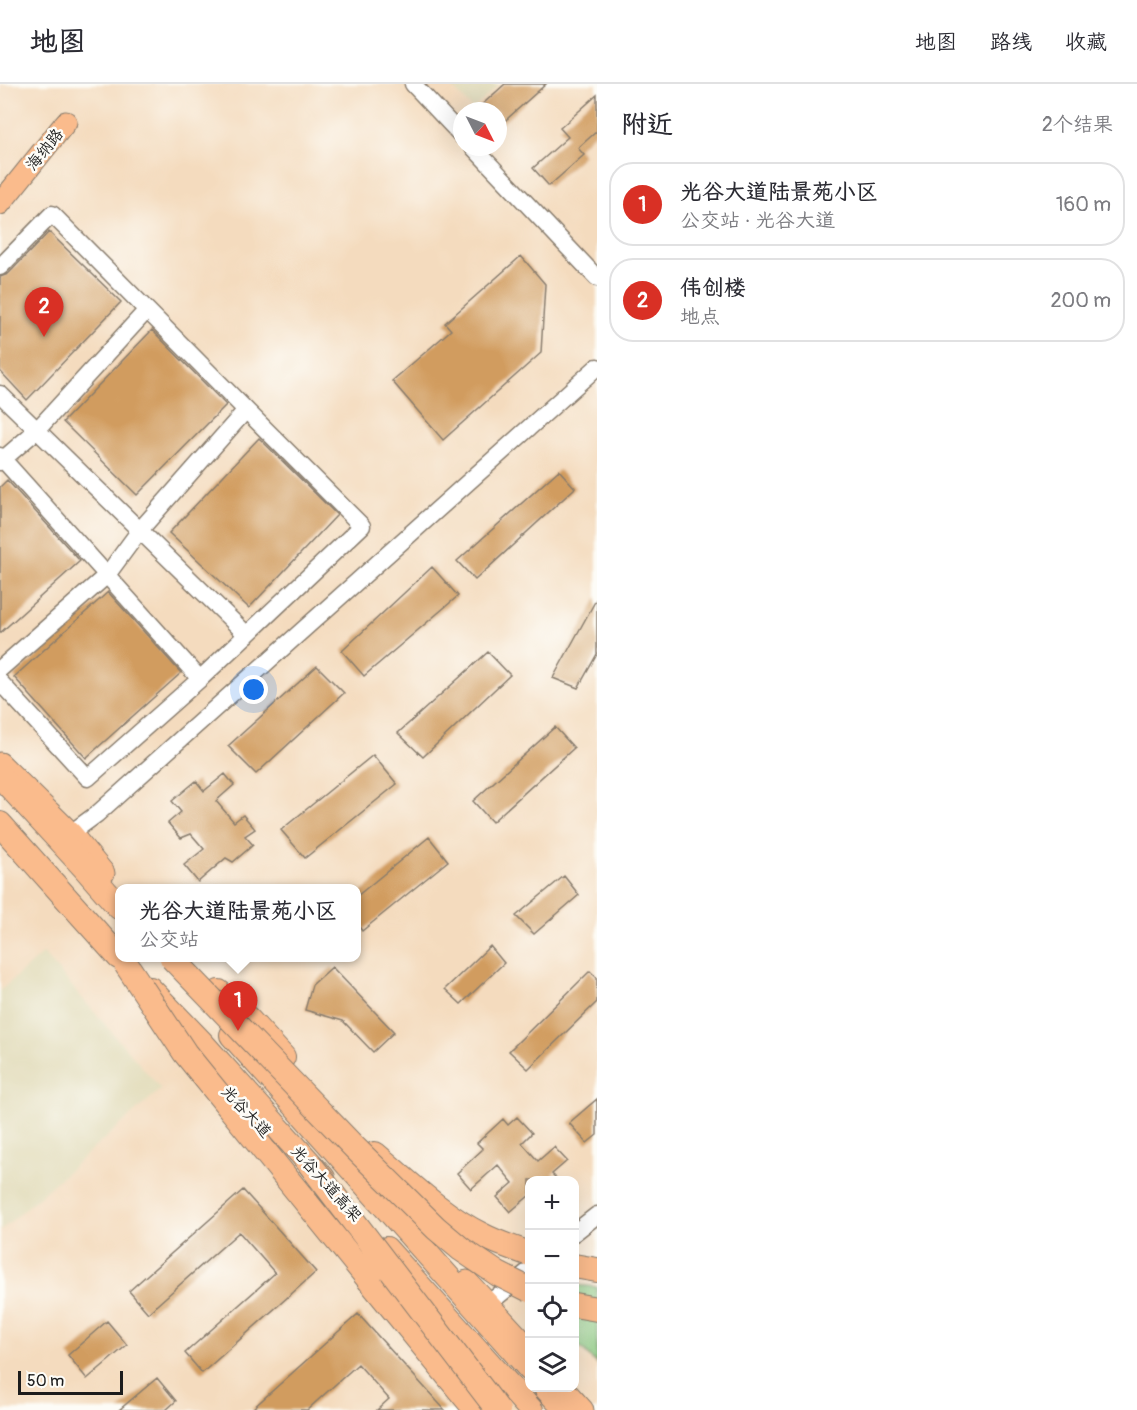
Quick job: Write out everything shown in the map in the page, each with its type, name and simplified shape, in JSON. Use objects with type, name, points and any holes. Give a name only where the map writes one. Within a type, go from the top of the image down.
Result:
[{"type":"highway","points":[[0,759],[10,780],[85,867],[115,898]]},
{"type":"highway","name":"光谷大道高架","points":[[0,824],[115,952]]},
{"type":"highway","points":[[123,962],[185,1053],[476,1410]]},
{"type":"highway","name":"光谷大道高架","points":[[124,962],[200,1041],[531,1410]]},
{"type":"highway","name":"光谷大道高架","points":[[168,962],[299,1112],[525,1363]]},
{"type":"highway","points":[[178,962],[355,1148],[436,1228],[461,1249],[498,1274],[525,1288]]},
{"type":"highway","points":[[187,962],[248,1019],[359,1140],[419,1192],[480,1234],[504,1246],[525,1252]]},
{"type":"highway","points":[[309,1163],[498,1410]]},
{"type":"highway","points":[[579,1267],[597,1270]]},
{"type":"highway","points":[[579,1306],[597,1309]]},
{"type":"highway","points":[[550,1392],[566,1410]]},
{"type":"main road","name":"海纳路","points":[[0,204],[66,122]]},
{"type":"main road","points":[[0,764],[10,780],[71,833],[115,886]]},
{"type":"main road","name":"光谷大道","points":[[0,841],[177,1036],[393,1266],[515,1410]]},
{"type":"main road","points":[[177,962],[237,1031],[525,1344]]},
{"type":"main road","points":[[567,1392],[584,1410]]},
{"type":"street","points":[[413,84],[453,126]]},
{"type":"street","points":[[482,156],[597,278]]},
{"type":"street","points":[[0,267],[52,214],[362,526],[200,680],[88,778],[0,682]]},
{"type":"street","points":[[147,310],[37,430],[1,459],[200,680]]},
{"type":"street","points":[[71,833],[106,806],[597,367]]},
{"type":"street","points":[[0,394],[247,635]]},
{"type":"street","points":[[0,669],[107,575],[140,530],[246,410]]},
{"type":"street","points":[[578,1230],[597,1215]]},
{"type":"street","points":[[488,1304],[525,1274]]},
{"type":"shaded area","points":[[449,84],[500,84],[481,102],[466,102]]},
{"type":"shaded area","points":[[43,953],[161,1089],[0,1231],[0,991]]},
{"type":"green space","points":[[579,1285],[597,1287],[597,1364],[579,1346]]},
{"type":"building","points":[[505,84],[546,84],[507,119],[507,102],[485,102]]},
{"type":"building","points":[[597,95],[597,131],[578,148],[584,155],[549,186],[533,168],[568,137],[560,128]]},
{"type":"building","points":[[49,232],[121,302],[27,400],[0,371],[0,277],[8,274]]},
{"type":"building","points":[[521,256],[545,284],[541,353],[443,440],[392,381],[451,330],[445,323]]},
{"type":"building","points":[[152,330],[226,405],[137,495],[63,422]]},
{"type":"building","points":[[259,438],[337,515],[249,608],[169,533]]},
{"type":"building","points":[[559,470],[575,488],[475,580],[457,561]]},
{"type":"building","points":[[7,480],[80,561],[0,633],[0,487]]},
{"type":"building","points":[[432,567],[458,596],[364,676],[342,651]]},
{"type":"building","points":[[108,592],[181,673],[86,758],[14,677]]},
{"type":"building","points":[[597,598],[597,654],[578,688],[553,678]]},
{"type":"building","points":[[488,652],[510,675],[423,757],[398,733]]},
{"type":"building","points":[[317,666],[344,693],[256,774],[228,746]]},
{"type":"building","points":[[555,727],[574,748],[492,822],[473,801]]},
{"type":"building","points":[[373,755],[397,784],[305,858],[281,830]]},
{"type":"building","points":[[225,774],[234,785],[216,801],[234,822],[243,815],[255,829],[245,836],[253,845],[233,862],[226,858],[198,882],[184,865],[204,849],[191,834],[181,838],[168,823],[181,812],[172,801],[196,781],[204,791]]},
{"type":"building","points":[[429,837],[448,861],[362,931],[361,893]]},
{"type":"building","points":[[564,876],[579,895],[534,934],[516,916]]},
{"type":"building","points":[[490,946],[504,963],[461,1004],[445,989]]},
{"type":"building","points":[[332,967],[394,1032],[373,1052],[343,1021],[305,1010],[312,985]]},
{"type":"building","points":[[590,971],[597,978],[597,1002],[528,1069],[509,1051]]},
{"type":"building","points":[[597,1099],[597,1135],[587,1143],[569,1123]]},
{"type":"building","points":[[517,1117],[532,1133],[522,1143],[538,1161],[554,1147],[567,1161],[552,1174],[554,1176],[525,1176],[525,1199],[510,1212],[497,1197],[513,1183],[498,1165],[471,1189],[457,1173],[483,1149],[477,1143],[503,1119],[508,1125]]},
{"type":"building","points":[[243,1190],[316,1272],[202,1373],[185,1353],[275,1273],[239,1232],[148,1313],[129,1291]]},
{"type":"building","points":[[358,1314],[445,1410],[377,1410],[389,1399],[358,1364],[307,1410],[251,1410]]},
{"type":"building","points":[[107,1321],[127,1345],[87,1379],[68,1355]]},
{"type":"building","points":[[157,1378],[176,1401],[166,1410],[119,1410]]},
{"type":"place","name":"伟创楼","points":[[44,337]]},
{"type":"place","name":"光谷大道陆景苑小区","points":[[238,1031]]}]
